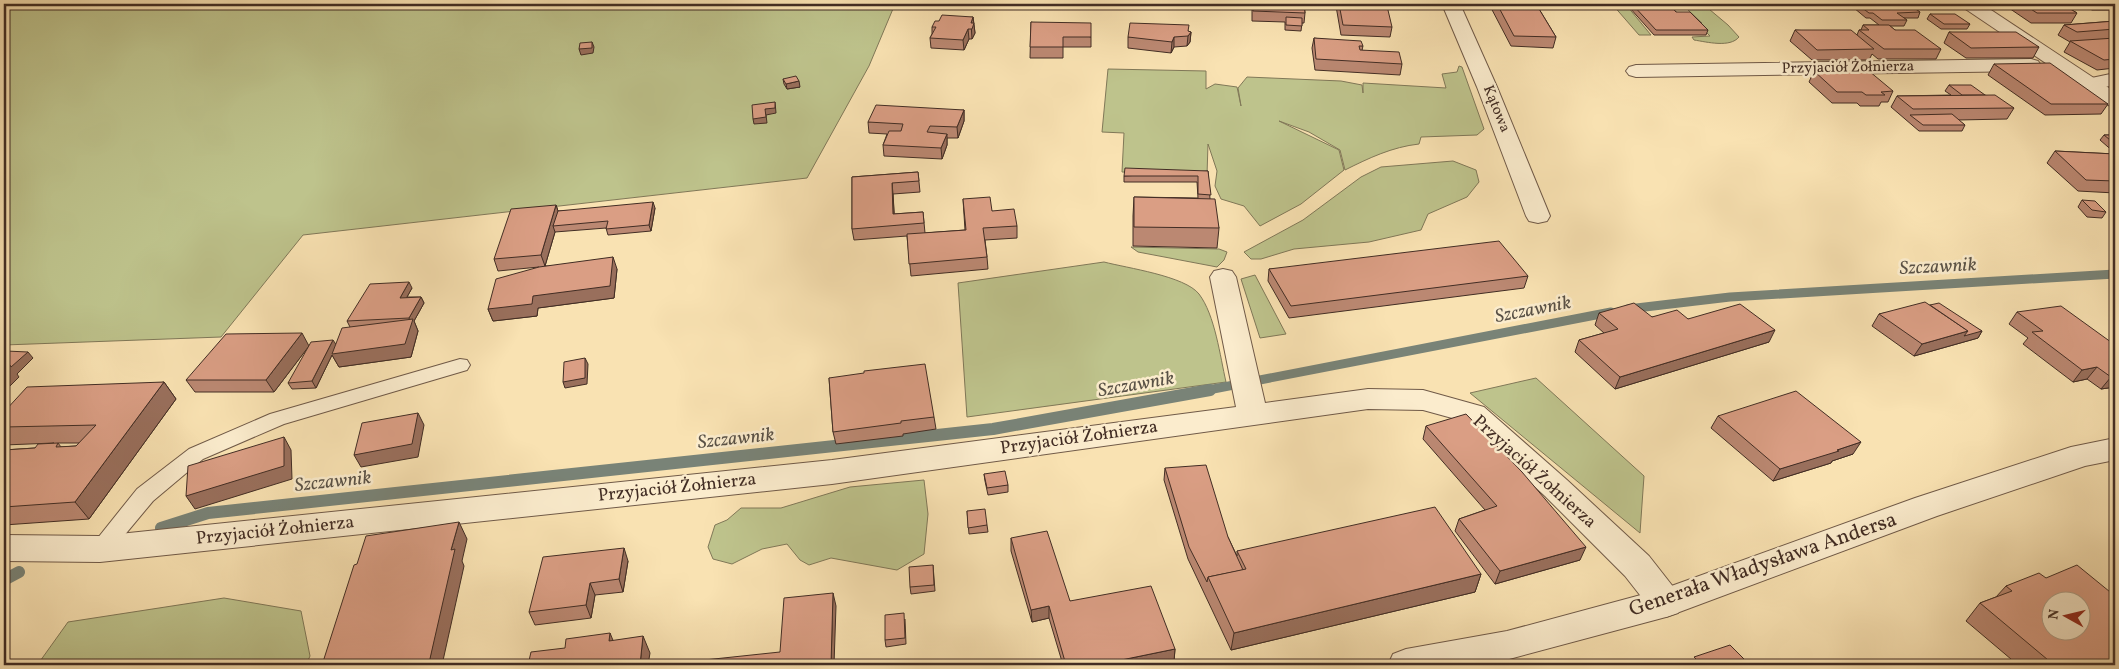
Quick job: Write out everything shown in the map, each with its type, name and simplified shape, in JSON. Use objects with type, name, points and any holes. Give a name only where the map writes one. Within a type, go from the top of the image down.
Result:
[{"type":"street","name":"Kątowa","points":[[1451,4],[1487,87],[1538,216]]},
{"type":"street","points":[[1970,4],[2115,101]]},
{"type":"street","name":"Przyjaciół Żołnierza","points":[[1636,71],[2060,64]]},
{"type":"street","points":[[2089,84],[2115,79]]},
{"type":"street","points":[[1223,277],[1249,394]]},
{"type":"street","name":"Przyjaciół Żołnierza","points":[[4,548],[100,549],[832,472],[1249,394],[1423,400],[1473,414],[1556,488],[1637,566],[1666,603]]},
{"type":"street","name":"Generała Władysława Andersa","points":[[1406,665],[1507,646],[1666,603],[1935,504],[2082,455],[2115,449]]},
{"type":"lane","points":[[100,549],[145,495],[196,454],[277,419],[460,365]]},
{"type":"green space","points":[[4,4],[140,4],[208,9],[277,4],[895,4],[869,66],[807,178],[303,235],[221,337],[4,345]]},
{"type":"green space","points":[[1612,4],[1703,4],[1739,37],[1724,43],[1694,40],[1692,37],[1710,36],[1697,23],[1702,23],[1687,9],[1669,9],[1665,6],[1627,6],[1651,35],[1639,35]]},
{"type":"green space","points":[[1459,66],[1462,67],[1484,129],[1477,135],[1421,137],[1419,144],[1390,150],[1345,170],[1340,150],[1309,132],[1279,121],[1339,150],[1344,170],[1301,204],[1260,226],[1244,206],[1221,199],[1215,186],[1217,171],[1208,144],[1207,175],[1122,172],[1124,133],[1102,132],[1108,69],[1206,71],[1206,89],[1215,84],[1237,87],[1241,106],[1238,88],[1247,77],[1341,81],[1362,85],[1363,93],[1363,83],[1446,88],[1442,74],[1457,72]]},
{"type":"green space","points":[[1453,161],[1476,170],[1479,182],[1467,197],[1428,214],[1421,230],[1369,242],[1294,249],[1261,259],[1251,259],[1244,252],[1303,220],[1361,177],[1381,167]]},
{"type":"green space","points":[[1131,247],[1219,249],[1227,252],[1224,260],[1217,267],[1138,252]]},
{"type":"green space","points":[[1104,262],[1181,282],[1199,294],[1205,303],[1213,324],[1226,382],[967,417],[958,283]]},
{"type":"green space","points":[[1255,275],[1286,334],[1260,338],[1241,279]]},
{"type":"green space","points":[[1536,378],[1644,476],[1640,533],[1470,393]]},
{"type":"green space","points":[[924,480],[928,514],[924,554],[897,570],[831,558],[809,565],[800,560],[787,544],[762,549],[732,564],[713,559],[708,547],[715,525],[727,520],[741,508],[781,508],[850,487]]},
{"type":"green space","points":[[224,598],[301,611],[310,656],[306,665],[38,664],[68,622]]},
{"type":"building","points":[[1253,4],[1304,4],[1305,13],[1253,11]]},
{"type":"building","points":[[1339,4],[1387,6],[1392,27],[1343,25]]},
{"type":"building","points":[[1497,4],[1536,4],[1556,37],[1514,36]]},
{"type":"building","points":[[1632,4],[1669,4],[1676,12],[1690,12],[1708,30],[1656,30]]},
{"type":"building","points":[[1857,4],[1908,4],[1920,12],[1897,13],[1907,20],[1882,20]]},
{"type":"building","points":[[2023,4],[2062,4],[2077,13],[2037,13]]},
{"type":"building","points":[[2093,4],[2114,4],[2115,5],[2095,5]]},
{"type":"building","points":[[1930,14],[1955,14],[1970,24],[1944,24]]},
{"type":"building","points":[[942,15],[973,17],[972,29],[968,29],[963,40],[930,38],[936,27],[932,27],[935,21],[939,21]]},
{"type":"building","points":[[1286,17],[1302,18],[1302,26],[1286,25]]},
{"type":"building","points":[[2115,21],[2115,29],[2077,32],[2064,25]]},
{"type":"building","points":[[1031,22],[1091,23],[1091,37],[1063,37],[1063,47],[1030,47]]},
{"type":"building","points":[[1130,23],[1189,25],[1188,31],[1191,32],[1188,36],[1174,37],[1172,42],[1128,37]]},
{"type":"building","points":[[1863,25],[1889,25],[1895,30],[1915,30],[1941,49],[1884,49],[1859,30],[1869,30]]},
{"type":"building","points":[[1795,30],[1851,30],[1874,49],[1817,50]]},
{"type":"building","points":[[1949,32],[2016,32],[2039,47],[1971,48]]},
{"type":"building","points":[[1314,38],[1361,41],[1363,46],[1359,46],[1360,50],[1399,52],[1402,64],[1316,59]]},
{"type":"building","points":[[2115,38],[2115,59],[2104,60],[2070,41]]},
{"type":"building","points":[[592,42],[592,48],[579,49],[580,43]]},
{"type":"building","points":[[2050,63],[2108,104],[2051,104],[1994,64]]},
{"type":"building","points":[[1814,71],[1869,71],[1893,91],[1881,92],[1885,95],[1866,95],[1862,92],[1837,92]]},
{"type":"building","points":[[796,76],[799,81],[786,84],[783,79]]},
{"type":"building","points":[[1949,85],[1971,85],[1985,95],[1962,95]]},
{"type":"building","points":[[1995,95],[2014,108],[1913,109],[1897,96]]},
{"type":"building","points":[[775,102],[775,108],[765,109],[766,117],[753,119],[752,105]]},
{"type":"building","points":[[876,105],[964,110],[957,127],[930,126],[927,132],[947,134],[941,148],[883,145],[889,131],[901,131],[903,124],[868,122]]},
{"type":"building","points":[[1952,114],[1965,125],[1923,125],[1910,115]]},
{"type":"building","points":[[2104,135],[2115,135],[2115,144]]},
{"type":"building","points":[[2055,151],[2115,154],[2115,181],[2086,180]]},
{"type":"building","points":[[1125,168],[1208,171],[1211,195],[1198,194],[1198,176],[1124,176]]},
{"type":"building","points":[[918,172],[919,181],[892,183],[893,214],[923,212],[924,223],[852,229],[852,177]]},
{"type":"building","points":[[990,197],[992,211],[1014,209],[1017,226],[983,228],[987,257],[909,264],[907,234],[966,230],[963,199]]},
{"type":"building","points":[[1134,197],[1215,199],[1219,228],[1134,227]]},
{"type":"building","points":[[2082,200],[2095,201],[2106,212],[2092,210]]},
{"type":"building","points":[[653,202],[649,225],[606,229],[608,221],[553,226],[558,211]]},
{"type":"building","points":[[556,205],[541,255],[494,259],[511,209]]},
{"type":"building","points":[[1499,241],[1528,276],[1291,306],[1269,269]]},
{"type":"building","points":[[613,257],[610,286],[533,296],[532,304],[488,309],[496,279],[539,267]]},
{"type":"building","points":[[409,282],[400,298],[421,297],[409,318],[347,321],[370,284]]},
{"type":"building","points":[[1925,302],[1968,331],[1922,344],[1879,314]]},
{"type":"building","points":[[1634,303],[1652,317],[1677,310],[1688,319],[1740,304],[1775,330],[1620,377],[1579,340],[1618,329],[1599,313]]},
{"type":"building","points":[[1939,303],[1982,331],[1964,336],[1968,331],[1930,305]]},
{"type":"building","points":[[2061,306],[2115,345],[2115,376],[2111,377],[2097,367],[2082,370],[2032,332],[2043,331],[2017,312]]},
{"type":"building","points":[[413,319],[405,344],[332,354],[342,328]]},
{"type":"building","points":[[302,333],[266,380],[186,380],[226,334]]},
{"type":"building","points":[[333,340],[312,381],[288,383],[311,342]]},
{"type":"building","points":[[6,351],[28,352],[11,367],[4,364],[4,353]]},
{"type":"building","points":[[585,358],[585,378],[563,382],[564,362]]},
{"type":"building","points":[[4,364],[10,365],[4,370]]},
{"type":"building","points":[[925,364],[934,417],[833,432],[829,378],[864,373],[864,371]]},
{"type":"building","points":[[164,382],[75,502],[4,507],[4,450],[35,448],[38,444],[58,443],[56,447],[76,446],[96,425],[4,427],[4,412],[27,387]]},
{"type":"building","points":[[1796,391],[1861,442],[1837,450],[1839,451],[1780,469],[1718,416]]},
{"type":"building","points":[[418,413],[412,444],[354,455],[362,423]]},
{"type":"building","points":[[1466,414],[1522,472],[1586,547],[1500,571],[1459,519],[1497,506],[1426,426]]},
{"type":"building","points":[[284,437],[284,466],[186,496],[188,466]]},
{"type":"building","points":[[1206,465],[1228,537],[1243,570],[1208,577],[1207,582],[1189,547],[1165,468]]},
{"type":"building","points":[[1005,471],[1008,485],[987,488],[984,474]]},
{"type":"building","points":[[1435,507],[1481,574],[1234,633],[1208,577],[1246,569],[1237,551]]},
{"type":"building","points":[[985,509],[987,525],[968,528],[967,511]]},
{"type":"building","points":[[459,522],[451,550],[455,549],[429,663],[435,662],[434,665],[322,665],[354,565],[357,564],[366,536]]},
{"type":"building","points":[[1047,531],[1070,601],[1151,586],[1175,649],[1097,665],[1066,665],[1049,606],[1031,610],[1011,538]]},
{"type":"building","points":[[624,548],[619,579],[590,583],[586,605],[529,612],[543,557]]},
{"type":"building","points":[[933,565],[934,585],[910,587],[909,567]]},
{"type":"building","points":[[2077,565],[2115,596],[2115,665],[2101,665],[2094,660],[2081,665],[2054,665],[1980,603],[2012,591],[2006,586],[2039,573],[2046,578]]},
{"type":"building","points":[[833,593],[831,665],[694,665],[695,661],[780,652],[784,598]]},
{"type":"building","points":[[904,613],[905,638],[885,640],[885,615]]},
{"type":"building","points":[[610,633],[609,641],[643,636],[640,665],[528,665],[531,652],[565,648],[566,639]]},
{"type":"building","points":[[1730,645],[1750,665],[1681,665],[1696,659],[1694,657]]},
{"type":"waterway","name":"Szczawnik","points":[[1628,309],[1730,297],[2115,274]]},
{"type":"waterway","name":"Szczawnik","points":[[1203,391],[1611,312]]},
{"type":"waterway","name":"Szczawnik","points":[[161,528],[208,513],[993,429],[1210,390]]},
{"type":"waterway","name":"Szczawnik","points":[[4,580],[19,572]]}]
